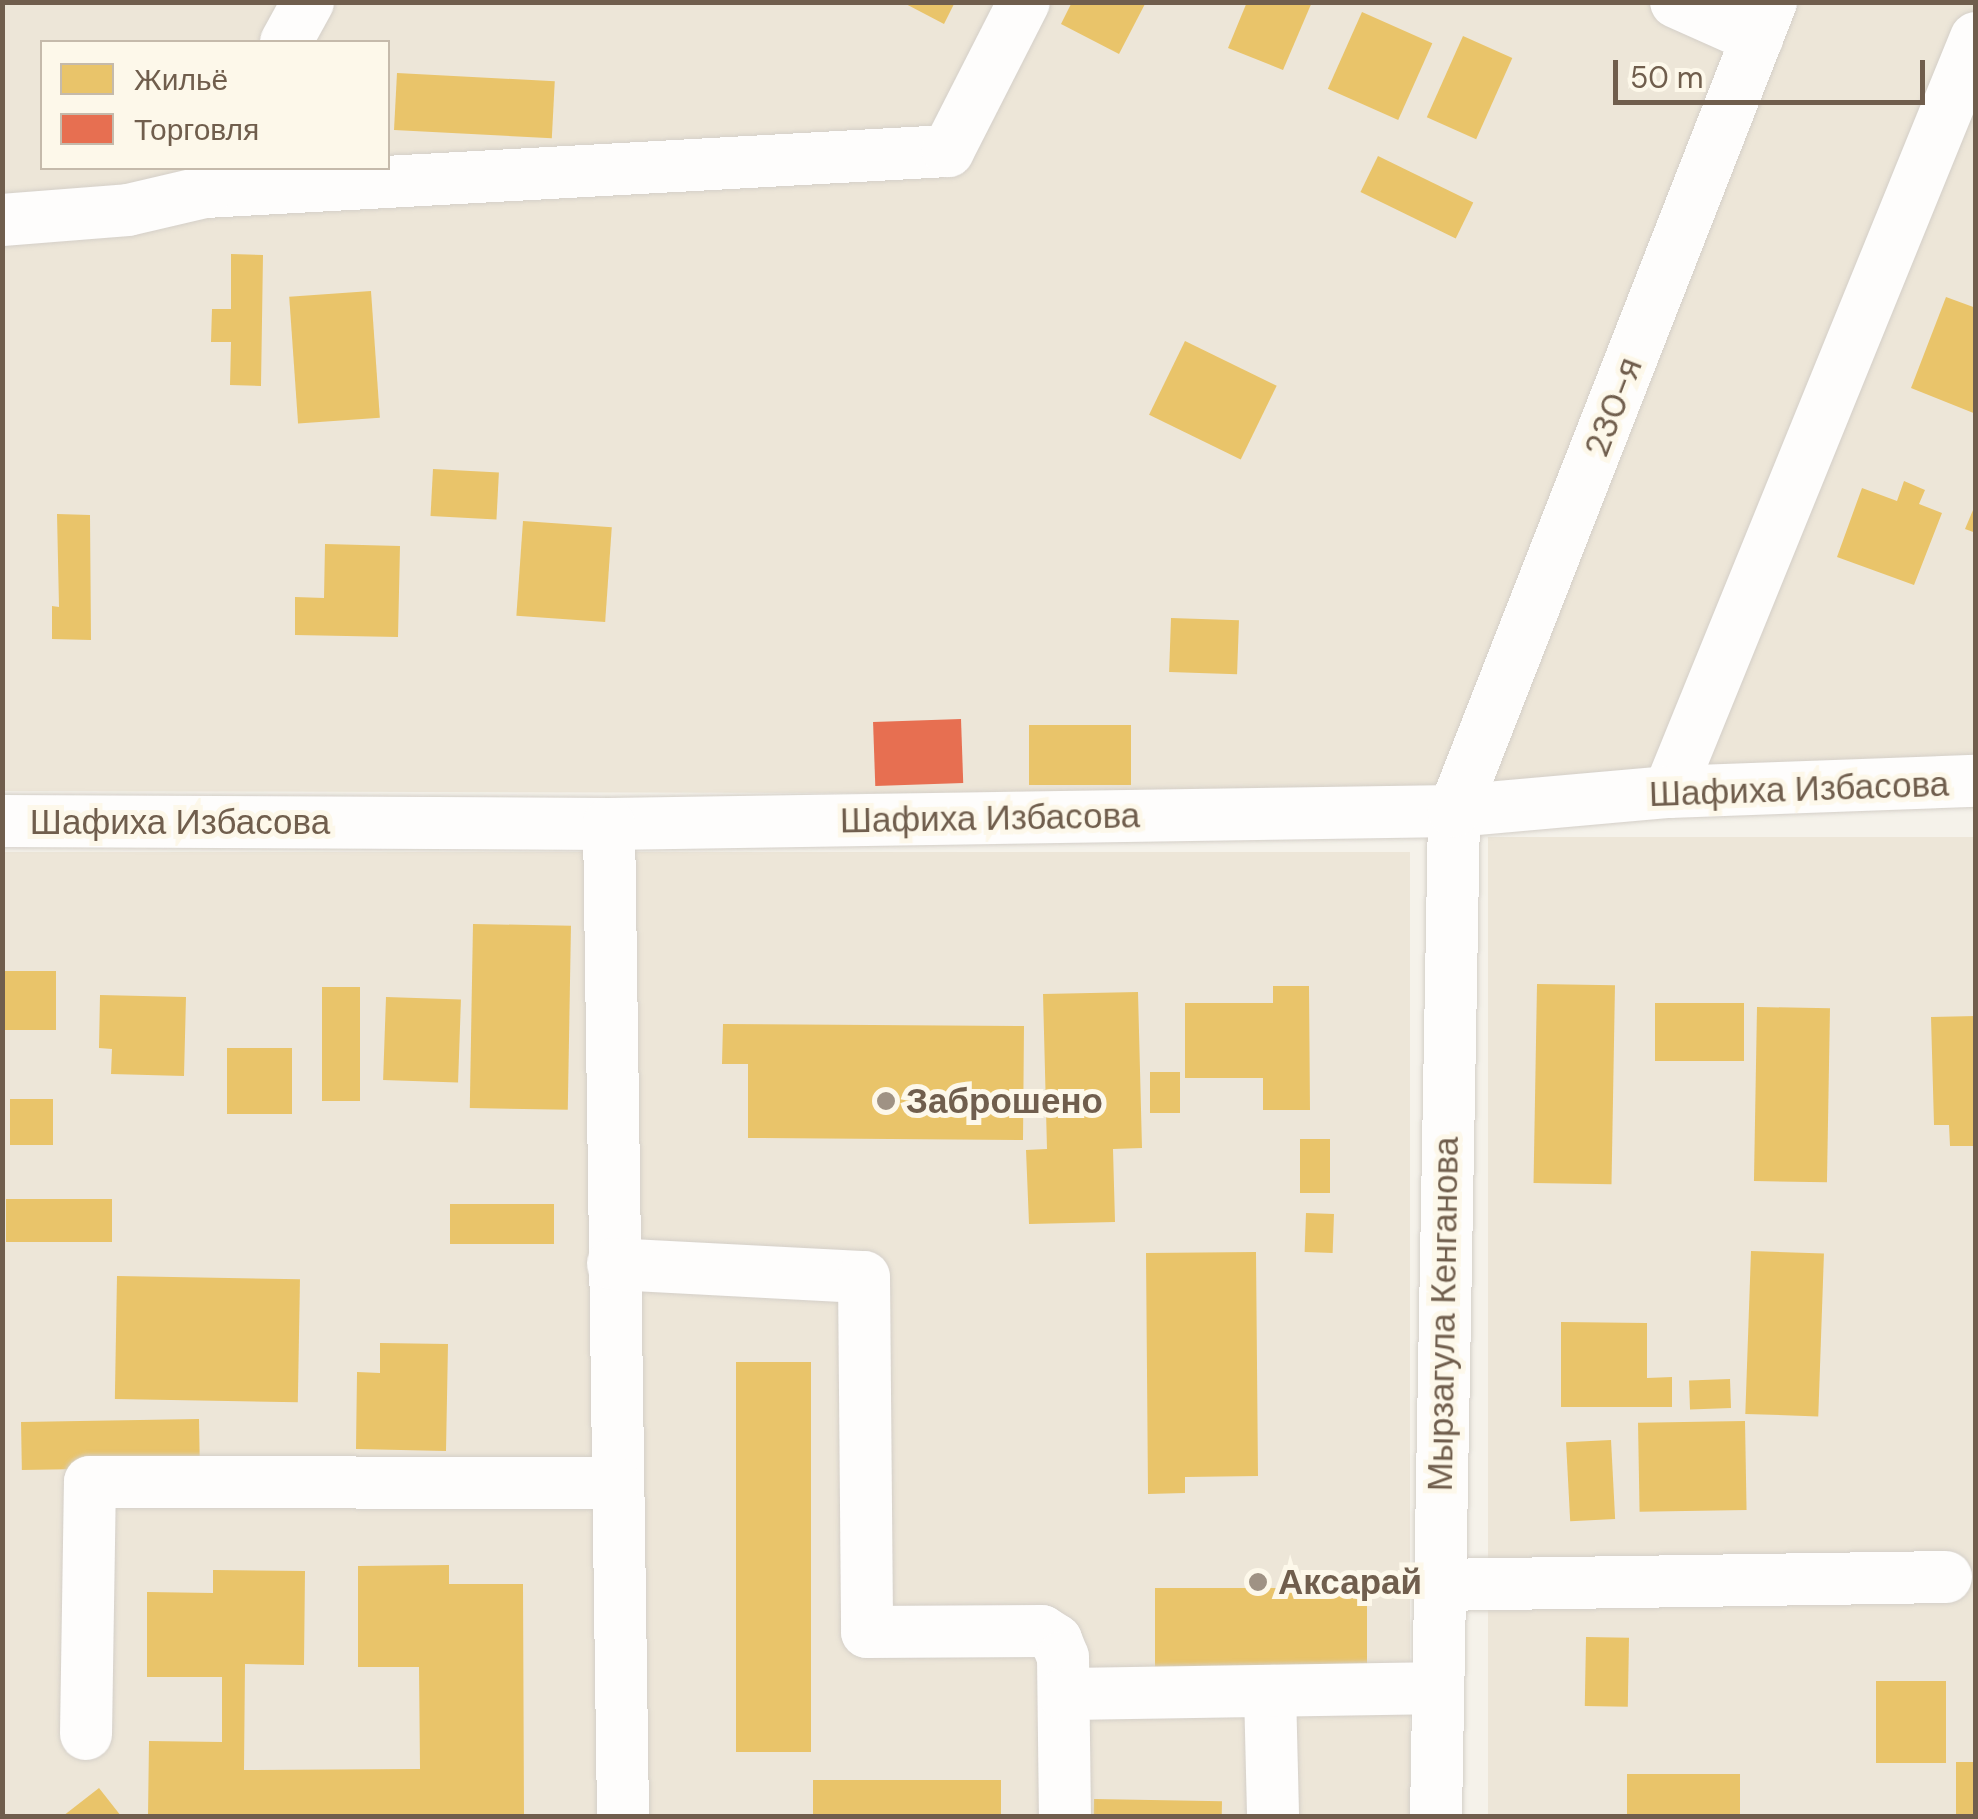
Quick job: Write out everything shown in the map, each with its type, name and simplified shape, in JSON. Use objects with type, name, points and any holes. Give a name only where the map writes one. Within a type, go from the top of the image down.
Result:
[{"type":"street","points":[[287,40],[308,2]]},
{"type":"street","points":[[2,220],[128,210],[211,180],[948,151],[1024,2]]},
{"type":"street","points":[[1676,2],[1764,20]]},
{"type":"street","name":"230-я","points":[[1454,811],[1764,20]]},
{"type":"street","points":[[1669,792],[1976,38]]},
{"type":"street","name":"Шафиха Избасова","points":[[2,821],[609,824],[1454,811],[1669,792],[1976,781]]},
{"type":"street","name":"Мырзагула Кенганова","points":[[1436,1816],[1434,1688],[1454,811]]},
{"type":"street","points":[[609,824],[614,1483],[623,1816]]},
{"type":"street","points":[[612,1264],[864,1276],[866,1632],[1042,1632],[1056,1640],[1063,1657],[1064,1816]]},
{"type":"street","points":[[86,1734],[90,1482],[614,1483]]},
{"type":"street","points":[[1437,1585],[1946,1577]]},
{"type":"street","points":[[1064,1694],[1434,1688]]},
{"type":"street","points":[[1270,1690],[1272,1816]]},
{"type":"shaded area","points":[[3,3],[1975,3],[1975,760],[1349,794],[3,791]]},
{"type":"shaded area","points":[[1488,837],[1975,837],[1975,1816],[1488,1816]]},
{"type":"shaded area","points":[[3,852],[1410,852],[1410,1816],[3,1816]]},
{"type":"building: Жильё","points":[[902,2],[955,2],[944,24]]},
{"type":"building: Жильё","points":[[1072,2],[1146,2],[1119,54],[1061,24]]},
{"type":"building: Жильё","points":[[1247,2],[1312,2],[1283,70],[1228,48]]},
{"type":"building: Жильё","points":[[1362,12],[1432,43],[1398,120],[1328,89]]},
{"type":"building: Жильё","points":[[1463,36],[1512,58],[1476,139],[1427,117]]},
{"type":"building: Жильё","points":[[397,73],[555,81],[552,138],[394,130]]},
{"type":"building: Жильё","points":[[1378,156],[1473,202],[1456,238],[1360,192]]},
{"type":"building: Жильё","points":[[231,254],[263,255],[261,386],[230,385],[231,342],[211,342],[212,309],[231,309]]},
{"type":"building: Жильё","points":[[371,291],[380,418],[298,423],[289,297]]},
{"type":"building: Жильё","points":[[1946,297],[1976,308],[1976,414],[1911,388]]},
{"type":"building: Жильё","points":[[1185,341],[1277,386],[1241,459],[1149,415]]},
{"type":"building: Жильё","points":[[433,469],[499,472],[496,519],[431,516]]},
{"type":"building: Жильё","points":[[1904,481],[1925,490],[1919,504],[1942,513],[1914,585],[1837,557],[1862,488],[1897,501]]},
{"type":"building: Жильё","points":[[1976,503],[1976,533],[1965,529]]},
{"type":"building: Жильё","points":[[57,514],[90,515],[91,640],[52,639],[52,606],[59,607]]},
{"type":"building: Жильё","points":[[523,521],[612,527],[605,622],[516,616]]},
{"type":"building: Жильё","points":[[325,544],[400,546],[398,637],[295,635],[295,597],[324,598]]},
{"type":"building: Жильё","points":[[1171,618],[1239,620],[1237,674],[1169,672]]},
{"type":"building: Жильё","points":[[1029,725],[1131,725],[1131,785],[1029,785]]},
{"type":"building: Жильё","points":[[473,924],[571,926],[568,1110],[470,1108]]},
{"type":"building: Жильё","points":[[4,971],[56,971],[56,1030],[4,1030]]},
{"type":"building: Жильё","points":[[1537,984],[1615,985],[1612,1184],[1534,1183]]},
{"type":"building: Жильё","points":[[1273,986],[1309,986],[1310,1110],[1263,1110],[1263,1078],[1185,1078],[1185,1003],[1273,1003]]},
{"type":"building: Жильё","points":[[322,987],[360,987],[360,1101],[322,1101]]},
{"type":"building: Жильё","points":[[1138,992],[1142,1148],[1113,1149],[1115,1222],[1029,1224],[1026,1150],[1047,1149],[1043,994]]},
{"type":"building: Жильё","points":[[100,995],[186,997],[184,1076],[111,1074],[112,1049],[99,1048]]},
{"type":"building: Жильё","points":[[386,997],[461,1000],[458,1083],[383,1080]]},
{"type":"building: Жильё","points":[[1655,1003],[1744,1003],[1744,1061],[1655,1061]]},
{"type":"building: Жильё","points":[[1757,1007],[1830,1008],[1827,1182],[1754,1181]]},
{"type":"building: Жильё","points":[[1976,1016],[1976,1146],[1950,1146],[1949,1125],[1934,1125],[1931,1017]]},
{"type":"building: Жильё","name":"Заброшено","points":[[723,1024],[1024,1026],[1023,1140],[748,1138],[748,1064],[722,1064]]},
{"type":"building: Жильё","points":[[227,1048],[292,1048],[292,1114],[227,1114]]},
{"type":"building: Жильё","points":[[1150,1072],[1180,1072],[1180,1113],[1150,1113]]},
{"type":"building: Жильё","points":[[10,1099],[53,1099],[53,1145],[10,1145]]},
{"type":"building: Жильё","points":[[1300,1139],[1330,1139],[1330,1193],[1300,1193]]},
{"type":"building: Жильё","points":[[6,1199],[112,1199],[112,1242],[6,1242]]},
{"type":"building: Жильё","points":[[450,1204],[554,1204],[554,1244],[450,1244]]},
{"type":"building: Жильё","points":[[1306,1213],[1334,1214],[1333,1253],[1305,1252]]},
{"type":"building: Жильё","points":[[1751,1251],[1824,1254],[1818,1416],[1745,1414]]},
{"type":"building: Жильё","points":[[1256,1252],[1258,1476],[1185,1477],[1185,1493],[1148,1494],[1146,1253]]},
{"type":"building: Жильё","points":[[117,1276],[300,1279],[298,1402],[115,1399]]},
{"type":"building: Жильё","points":[[1561,1322],[1647,1323],[1647,1378],[1672,1377],[1672,1407],[1561,1407]]},
{"type":"building: Жильё","points":[[380,1343],[448,1344],[446,1451],[356,1449],[357,1372],[380,1373]]},
{"type":"building: Жильё","points":[[736,1362],[811,1362],[811,1752],[736,1752]]},
{"type":"building: Жильё","points":[[1730,1379],[1731,1408],[1690,1409],[1689,1380]]},
{"type":"building: Жильё","points":[[199,1419],[200,1467],[22,1470],[21,1422]]},
{"type":"building: Жильё","points":[[1745,1421],[1747,1510],[1640,1512],[1638,1423]]},
{"type":"building: Жильё","points":[[1611,1440],[1615,1519],[1570,1521],[1566,1442]]},
{"type":"building: Жильё","points":[[449,1565],[449,1584],[523,1584],[524,1816],[148,1816],[149,1741],[222,1742],[222,1677],[147,1677],[147,1592],[213,1593],[213,1570],[305,1571],[304,1665],[245,1664],[244,1770],[420,1769],[419,1667],[358,1667],[358,1566]]},
{"type":"building: Жильё","points":[[1155,1588],[1367,1588],[1367,1682],[1155,1682]]},
{"type":"building: Жильё","points":[[1586,1637],[1629,1638],[1628,1707],[1585,1706]]},
{"type":"building: Жильё","points":[[1876,1681],[1946,1681],[1946,1763],[1876,1763]]},
{"type":"building: Жильё","points":[[1956,1762],[1976,1762],[1976,1816],[1956,1816]]},
{"type":"building: Жильё","points":[[1627,1774],[1740,1774],[1740,1816],[1627,1816]]},
{"type":"building: Жильё","points":[[813,1780],[1001,1780],[1001,1816],[813,1816]]},
{"type":"building: Жильё","points":[[99,1788],[121,1816],[63,1816]]},
{"type":"building: Жильё","points":[[1094,1799],[1222,1801],[1222,1816],[1094,1816]]},
{"type":"building: Торговля","points":[[961,719],[963,783],[875,786],[873,722]]},
{"type":"place","name":"Заброшено","points":[[886,1101]]},
{"type":"place","name":"Аксарай","points":[[1258,1582]]}]
